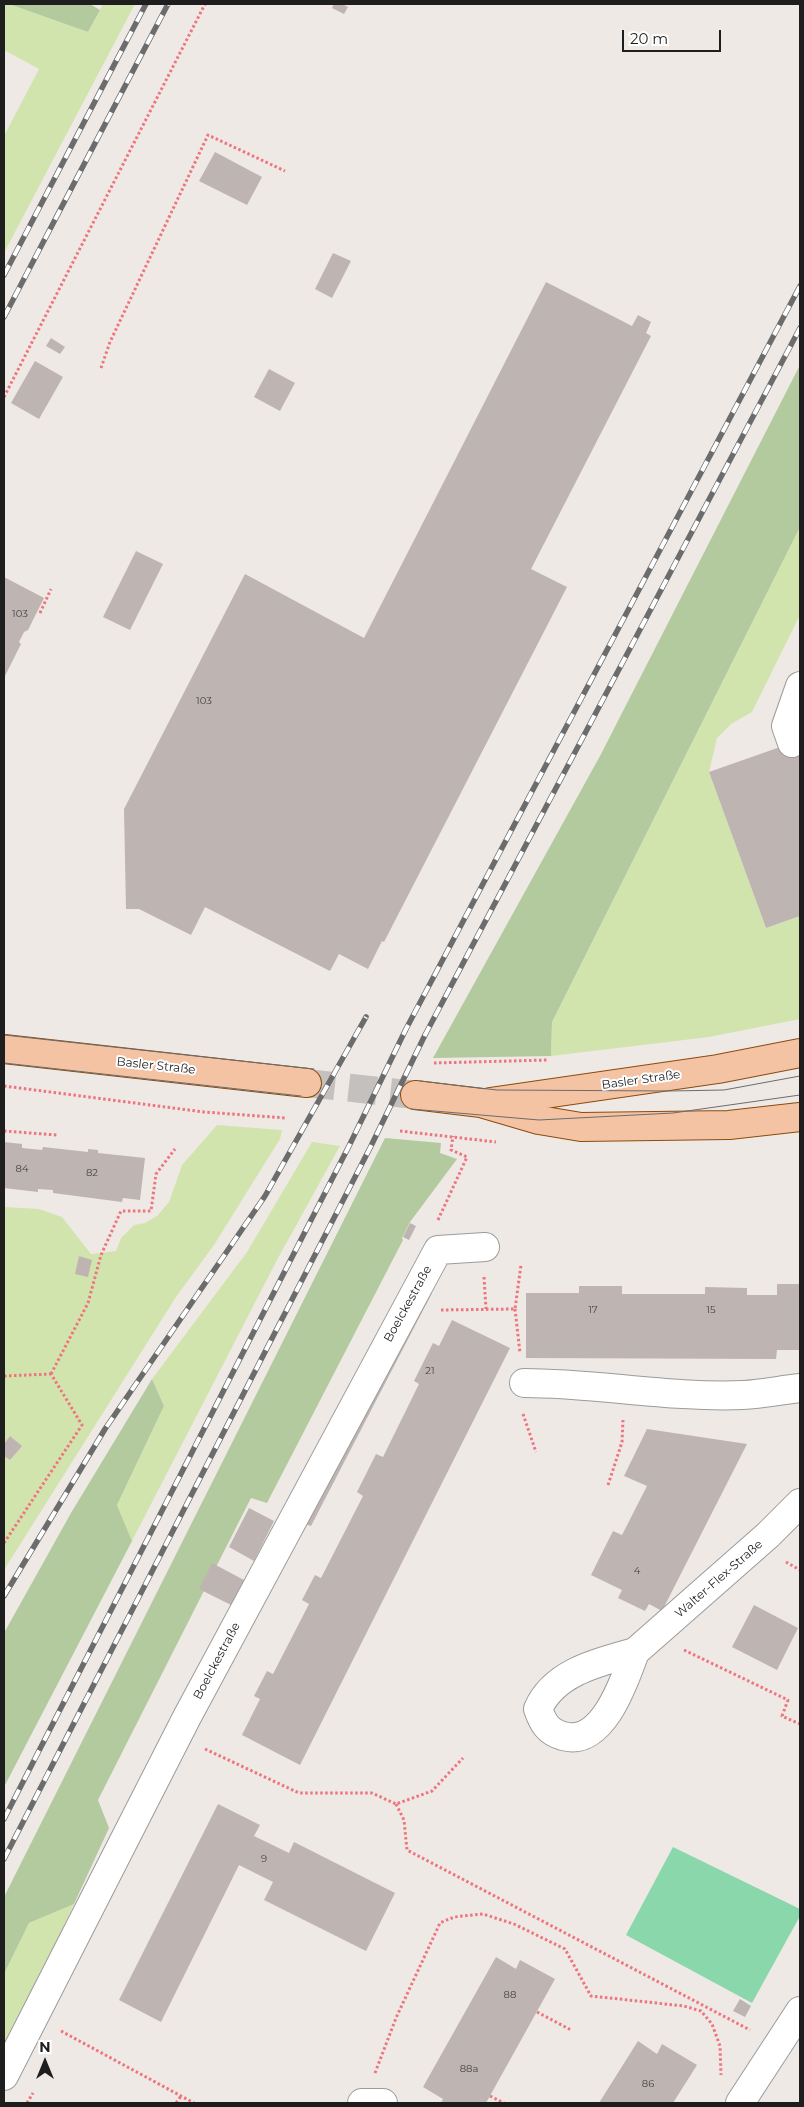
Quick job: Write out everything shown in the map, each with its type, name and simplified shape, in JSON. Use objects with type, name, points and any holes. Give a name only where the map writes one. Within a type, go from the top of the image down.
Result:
[{"type":"main road","name":"Basler Straße","points":[[4,1049],[308,1083]]},
{"type":"main road","name":"Basler Straße","points":[[482,1103],[718,1069],[800,1053]]},
{"type":"main road","name":"Basler Straße","points":[[415,1095],[482,1103],[539,1120],[581,1127],[729,1125],[800,1117]]},
{"type":"street","points":[[792,743],[786,726],[800,686]]},
{"type":"street","name":"Boelckestraße","points":[[4,2076],[182,1726],[438,1250],[485,1247]]},
{"type":"street","points":[[524,1383],[561,1383],[624,1389],[742,1395],[800,1388]]},
{"type":"street","name":"Walter-Flex-Straße","points":[[645,1643],[768,1535],[800,1503]]},
{"type":"street","points":[[740,2103],[800,2011]]},
{"type":"street","points":[[362,2103],[383,2103]]},
{"type":"path","points":[[4,398],[205,4]]},
{"type":"path","points":[[101,368],[110,342],[208,135],[284,171]]},
{"type":"path","points":[[40,613],[51,589]]},
{"type":"path","points":[[4,1086],[204,1112],[286,1118]]},
{"type":"path","points":[[4,1131],[57,1135]]},
{"type":"path","points":[[444,1206],[467,1156],[451,1150],[453,1136]]},
{"type":"path","points":[[51,1374],[88,1303],[101,1255],[120,1211],[151,1210],[156,1174],[175,1149]]},
{"type":"path","points":[[436,1310],[515,1309],[521,1265]]},
{"type":"path","points":[[484,1289],[486,1309]]},
{"type":"path","points":[[4,1376],[51,1374]]},
{"type":"path","points":[[4,1543],[82,1425],[51,1374]]},
{"type":"path","points":[[608,1485],[622,1442],[624,1389]]},
{"type":"path","points":[[522,1413],[536,1452]]},
{"type":"path","points":[[645,1643],[788,1700],[782,1716],[800,1724]]},
{"type":"path","points":[[182,1726],[299,1793],[372,1793],[396,1804],[404,1820],[407,1850],[778,2044]]},
{"type":"path","points":[[396,1804],[432,1791],[463,1758]]},
{"type":"path","points":[[362,2103],[396,2018],[440,1924],[454,1917],[483,1914],[514,1924],[565,1949],[591,1996],[684,2006],[701,2011],[712,2024],[720,2046],[721,2076]]},
{"type":"path","points":[[537,2012],[571,2030]]},
{"type":"path","points":[[34,2016],[194,2103]]},
{"type":"path","points":[[176,2103],[180,2096]]},
{"type":"path","points":[[490,2096],[504,2103]]},
{"type":"green space","points":[[4,4],[9,4],[88,32],[103,4],[135,4],[4,253],[4,136],[39,69],[4,50]]},
{"type":"green space","points":[[9,4],[90,4],[100,10],[88,32]]},
{"type":"green space","points":[[800,365],[800,527],[552,1022],[551,1056],[433,1058],[600,756]]},
{"type":"green space","points":[[800,527],[800,615],[752,712],[731,724],[717,738],[709,772],[766,928],[800,916],[800,1019],[709,1037],[551,1056],[552,1022]]},
{"type":"green space","points":[[217,1125],[282,1130],[280,1139],[214,1245],[176,1297],[4,1570],[4,1207],[39,1209],[62,1217],[91,1254],[116,1251],[121,1238],[134,1225],[145,1223],[157,1216],[169,1202],[182,1165]]},
{"type":"green space","points":[[385,1138],[441,1143],[440,1153],[457,1159],[410,1222],[402,1238],[403,1240],[267,1503],[251,1498],[98,1800],[109,1828],[74,1904],[29,1923],[4,1974],[4,1897]]},
{"type":"green space","points":[[312,1142],[340,1146],[277,1260],[132,1541],[117,1505],[164,1406],[152,1379],[247,1252]]},
{"type":"green space","points":[[152,1379],[164,1406],[117,1505],[132,1541],[4,1787],[4,1633],[71,1513]]},
{"type":"green space","points":[[673,1847],[800,1909],[800,1916],[752,2003],[626,1935]]},
{"type":"green space","points":[[74,1904],[4,2051],[4,1974],[29,1923]]},
{"type":"building","points":[[334,4],[342,4],[348,7],[344,14],[332,8]]},
{"type":"building","points":[[215,152],[262,177],[247,205],[199,181]]},
{"type":"building","points":[[333,253],[351,261],[332,298],[315,289]]},
{"type":"building","points":[[546,282],[632,326],[638,315],[651,322],[646,333],[651,336],[531,569],[567,587],[384,942],[382,941],[368,969],[339,954],[330,971],[205,907],[191,935],[139,909],[126,909],[124,809],[245,574],[364,638]]},
{"type":"building","points":[[51,338],[65,347],[60,354],[46,346]]},
{"type":"building","points":[[35,361],[63,377],[39,419],[11,403]]},
{"type":"building","points":[[269,369],[295,383],[280,411],[254,397]]},
{"type":"building","points":[[136,551],[163,564],[130,630],[103,617]]},
{"type":"building","points":[[4,577],[44,598],[28,630],[24,632],[19,642],[21,644],[4,678]]},
{"type":"building","points":[[800,740],[800,916],[766,928],[709,772]]},
{"type":"building","points":[[4,1142],[22,1144],[22,1148],[42,1150],[43,1147],[88,1152],[88,1149],[98,1150],[98,1153],[145,1158],[140,1200],[123,1198],[122,1202],[53,1193],[53,1190],[38,1189],[38,1192],[4,1188]]},
{"type":"building","points":[[410,1223],[416,1226],[409,1240],[403,1237]]},
{"type":"building","points":[[79,1256],[92,1260],[88,1277],[75,1274]]},
{"type":"building","points":[[777,1284],[800,1284],[800,1350],[777,1350],[776,1359],[526,1358],[526,1293],[579,1293],[579,1286],[622,1286],[622,1294],[705,1294],[705,1287],[747,1288],[747,1295],[777,1295]]},
{"type":"building","points":[[421,1287],[432,1293],[311,1526],[299,1522]]},
{"type":"building","points":[[452,1320],[510,1348],[300,1765],[242,1735],[260,1699],[254,1696],[267,1671],[273,1674],[309,1604],[302,1600],[315,1575],[321,1578],[363,1496],[357,1492],[376,1454],[383,1457],[419,1384],[414,1381],[433,1343],[439,1346]]},
{"type":"building","points":[[647,1429],[747,1444],[662,1611],[649,1604],[645,1611],[618,1598],[622,1590],[591,1575],[613,1531],[622,1535],[647,1486],[624,1476]]},
{"type":"building","points":[[10,1436],[22,1446],[10,1460],[4,1456],[4,1444]]},
{"type":"building","points":[[249,1508],[274,1521],[254,1561],[229,1547]]},
{"type":"building","points":[[212,1563],[244,1580],[231,1605],[199,1589]]},
{"type":"building","points":[[754,1605],[798,1628],[777,1670],[732,1647]]},
{"type":"building","points":[[218,1804],[260,1825],[254,1836],[289,1853],[294,1842],[395,1893],[366,1951],[264,1900],[273,1882],[239,1865],[161,2022],[119,2000]]},
{"type":"building","points":[[496,1957],[516,1969],[520,1960],[555,1979],[486,2103],[441,2103],[443,2099],[423,2087]]},
{"type":"building","points":[[740,1999],[751,2006],[745,2017],[733,2011]]},
{"type":"building","points":[[638,2041],[657,2054],[662,2044],[697,2065],[673,2103],[599,2103]]},
{"type":"tunnel","points":[[307,1083],[415,1095]]},
{"type":"tram line","points":[[4,1035],[314,1069]]},
{"type":"tram line","points":[[4,1063],[301,1096]]},
{"type":"tram line","points":[[420,1081],[497,1090],[670,1091],[724,1090],[800,1076]]},
{"type":"tram line","points":[[411,1109],[539,1120],[673,1113],[800,1095]]},
{"type":"railway","points":[[4,275],[146,4]]},
{"type":"railway","points":[[4,317],[168,4]]},
{"type":"railway","points":[[4,1819],[349,1146],[406,1029],[800,286]]},
{"type":"railway","points":[[4,1859],[370,1148],[425,1035],[800,328]]},
{"type":"railway","points":[[4,1596],[105,1429],[265,1196],[366,1017]]}]
